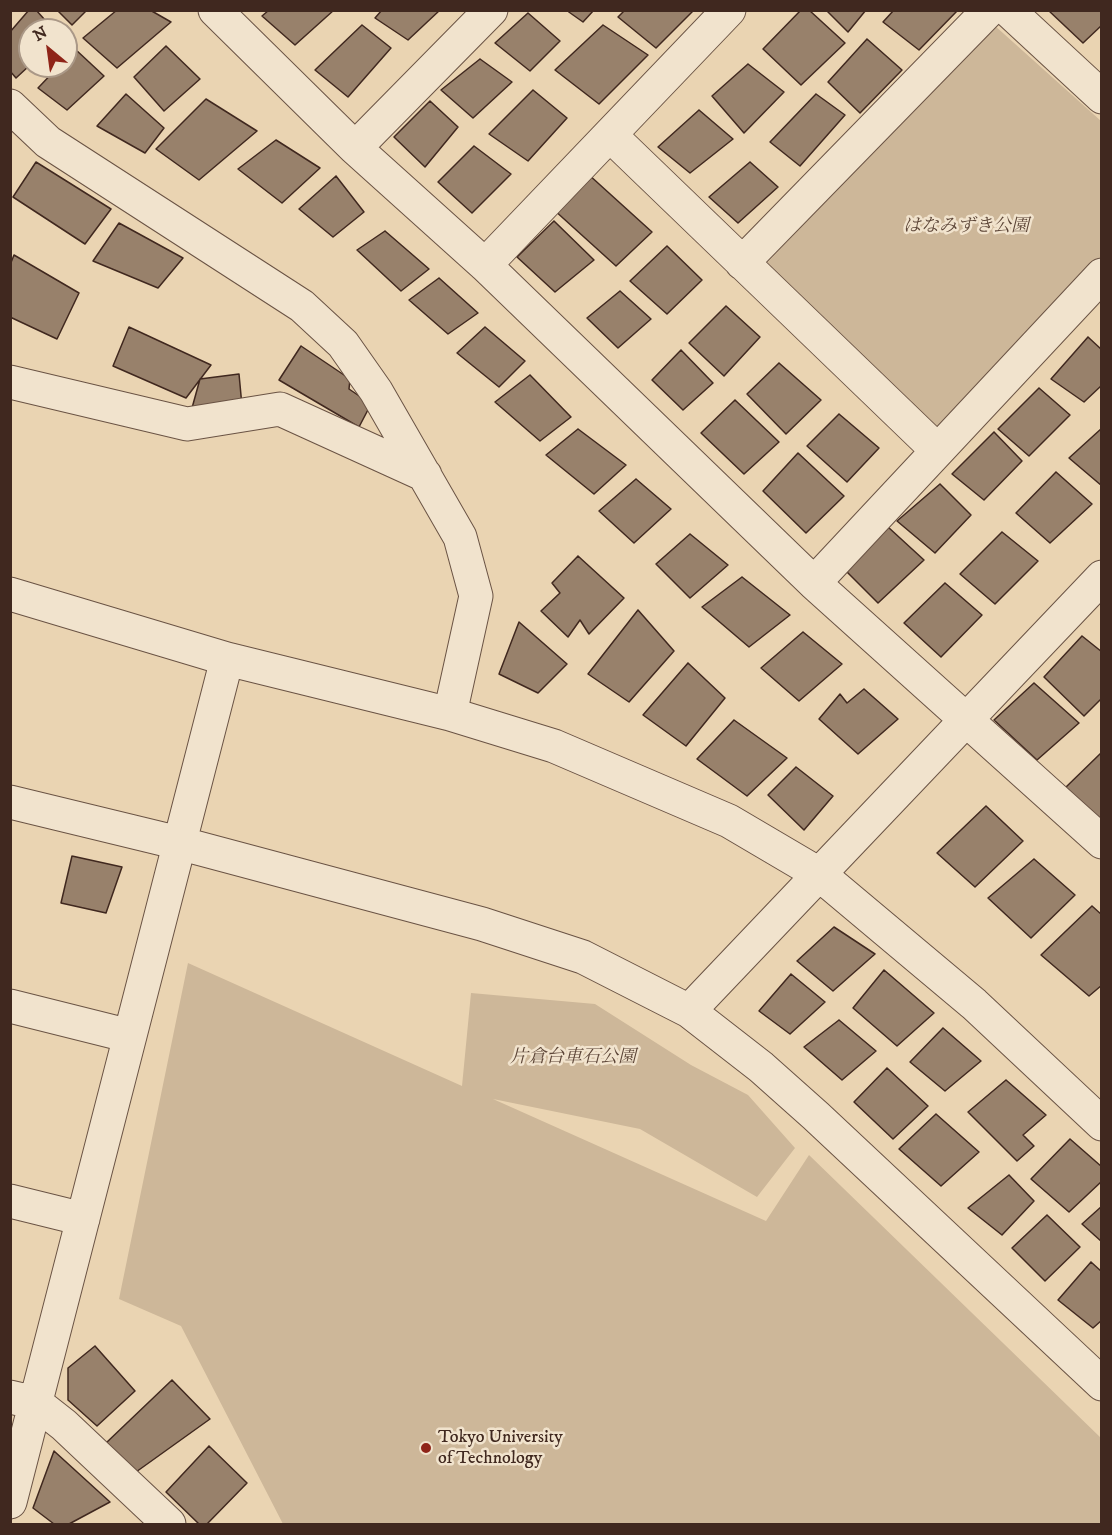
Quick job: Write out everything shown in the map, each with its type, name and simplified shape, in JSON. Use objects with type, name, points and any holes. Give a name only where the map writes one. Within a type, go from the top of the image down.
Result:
[{"type":"street","points":[[355,148],[491,10]]},
{"type":"street","points":[[485,265],[729,10]]},
{"type":"street","points":[[742,263],[989,10]]},
{"type":"street","points":[[1008,10],[1101,97]]},
{"type":"street","points":[[230,15],[355,148],[485,265],[814,583],[1101,843]]},
{"type":"street","points":[[10,106],[48,142],[302,306],[343,344],[376,391],[460,537],[476,596],[450,714]]},
{"type":"street","points":[[610,135],[937,450]]},
{"type":"street","points":[[814,583],[1101,275]]},
{"type":"street","points":[[10,382],[187,424],[280,409],[425,475]]},
{"type":"street","points":[[689,1011],[965,720],[1098,588]]},
{"type":"street","points":[[10,594],[226,659],[450,714],[554,746],[729,821],[819,874],[974,1004],[1101,1124]]},
{"type":"street","points":[[10,1502],[23,1400],[83,1219],[226,659]]},
{"type":"street","points":[[10,802],[179,843],[482,924],[583,957],[689,1011],[761,1067],[816,1116],[1101,1384]]},
{"type":"street","points":[[10,1006],[130,1036]]},
{"type":"street","points":[[10,1201],[83,1219]]},
{"type":"street","points":[[23,1400],[64,1425],[169,1524]]},
{"type":"green space","name":"はなみずき公園","points":[[994,25],[1101,121],[1101,257],[938,431],[766,264]]},
{"type":"green space","name":"片倉台車石公園","points":[[188,963],[462,1086],[471,993],[595,1004],[691,1065],[748,1095],[795,1148],[757,1197],[640,1129],[493,1099],[766,1221],[809,1155],[1101,1438],[1101,1524],[283,1524],[181,1326],[119,1299]]},
{"type":"building","points":[[29,10],[36,10],[43,18],[22,18]]},
{"type":"building","points":[[57,10],[87,10],[78,19],[65,18]]},
{"type":"building","points":[[117,10],[150,10],[171,22],[117,68],[83,38]]},
{"type":"building","points":[[269,10],[334,10],[295,45],[262,16]]},
{"type":"building","points":[[382,10],[440,10],[408,40],[375,18]]},
{"type":"building","points":[[566,10],[594,10],[583,22]]},
{"type":"building","points":[[625,10],[694,10],[656,48],[618,17]]},
{"type":"building","points":[[801,10],[809,10],[845,43],[801,85],[763,49]]},
{"type":"building","points":[[826,10],[866,10],[848,32]]},
{"type":"building","points":[[894,10],[958,10],[919,50],[883,22]]},
{"type":"building","points":[[1048,10],[1102,10],[1102,25],[1083,43]]},
{"type":"building","points":[[528,13],[560,41],[530,71],[495,43]]},
{"type":"building","points":[[18,23],[18,76],[16,78],[10,71],[10,32]]},
{"type":"building","points":[[362,25],[391,48],[348,97],[315,70]]},
{"type":"building","points":[[603,25],[648,55],[599,104],[555,70]]},
{"type":"building","points":[[867,39],[902,70],[860,113],[828,82]]},
{"type":"building","points":[[166,46],[200,79],[164,111],[134,77]]},
{"type":"building","points":[[78,52],[104,76],[67,110],[38,88],[48,78],[78,78]]},
{"type":"building","points":[[480,59],[512,82],[473,118],[441,90]]},
{"type":"building","points":[[748,64],[784,92],[744,133],[712,96]]},
{"type":"building","points":[[533,90],[567,118],[528,161],[489,134]]},
{"type":"building","points":[[126,94],[164,128],[145,153],[97,126]]},
{"type":"building","points":[[816,94],[845,115],[800,166],[770,142]]},
{"type":"building","points":[[206,99],[257,131],[199,180],[156,149]]},
{"type":"building","points":[[430,101],[458,127],[425,167],[394,137]]},
{"type":"building","points":[[699,110],[733,139],[690,173],[658,147]]},
{"type":"building","points":[[276,140],[320,168],[282,203],[238,169]]},
{"type":"building","points":[[474,146],[511,174],[472,213],[438,182]]},
{"type":"building","points":[[36,162],[111,209],[85,244],[13,197]]},
{"type":"building","points":[[750,162],[778,187],[738,223],[709,197]]},
{"type":"building","points":[[588,174],[652,232],[616,266],[553,209]]},
{"type":"building","points":[[336,176],[364,212],[333,237],[299,209]]},
{"type":"building","points":[[554,221],[594,260],[555,292],[517,257]]},
{"type":"building","points":[[119,223],[183,258],[158,288],[93,261]]},
{"type":"building","points":[[385,231],[429,269],[401,291],[357,250]]},
{"type":"building","points":[[667,246],[702,280],[667,314],[630,281]]},
{"type":"building","points":[[14,255],[79,293],[57,339],[10,317],[10,265]]},
{"type":"building","points":[[439,278],[478,313],[448,334],[409,300]]},
{"type":"building","points":[[620,291],[651,319],[618,348],[587,318]]},
{"type":"building","points":[[726,306],[760,337],[724,376],[689,343]]},
{"type":"building","points":[[129,327],[211,365],[186,398],[113,366]]},
{"type":"building","points":[[485,327],[525,361],[499,387],[457,353]]},
{"type":"building","points":[[1088,337],[1102,350],[1102,385],[1084,402],[1051,379]]},
{"type":"building","points":[[301,346],[350,379],[349,389],[371,404],[359,427],[279,380]]},
{"type":"building","points":[[681,350],[713,383],[683,410],[652,380]]},
{"type":"building","points":[[779,363],[821,400],[786,434],[747,394]]},
{"type":"building","points":[[239,374],[242,406],[192,408],[200,379]]},
{"type":"building","points":[[530,375],[571,417],[540,441],[495,402]]},
{"type":"building","points":[[1039,388],[1070,415],[1029,456],[998,429]]},
{"type":"building","points":[[735,400],[779,442],[744,474],[701,433]]},
{"type":"building","points":[[839,414],[879,448],[847,482],[807,446]]},
{"type":"building","points":[[1102,428],[1102,486],[1069,458]]},
{"type":"building","points":[[578,429],[626,465],[594,494],[546,455]]},
{"type":"building","points":[[994,432],[1022,461],[984,500],[952,474]]},
{"type":"building","points":[[798,453],[844,496],[806,533],[763,491]]},
{"type":"building","points":[[1056,472],[1092,504],[1050,543],[1016,513]]},
{"type":"building","points":[[636,479],[671,509],[634,543],[599,511]]},
{"type":"building","points":[[940,484],[971,515],[935,553],[897,521]]},
{"type":"building","points":[[888,527],[924,560],[878,603],[844,569]]},
{"type":"building","points":[[1002,532],[1038,561],[995,604],[960,574]]},
{"type":"building","points":[[690,534],[728,565],[690,598],[656,564]]},
{"type":"building","points":[[578,556],[624,598],[589,634],[580,620],[568,637],[541,611],[560,593],[552,583]]},
{"type":"building","points":[[742,577],[790,615],[749,647],[702,607]]},
{"type":"building","points":[[945,583],[982,615],[941,657],[904,623]]},
{"type":"building","points":[[638,610],[674,651],[629,702],[588,674]]},
{"type":"building","points":[[519,622],[567,664],[538,693],[499,674]]},
{"type":"building","points":[[803,632],[842,664],[799,701],[761,668]]},
{"type":"building","points":[[1082,636],[1102,652],[1102,698],[1084,716],[1044,677]]},
{"type":"building","points":[[688,663],[725,698],[686,746],[643,715]]},
{"type":"building","points":[[1034,683],[1079,723],[1037,760],[994,720]]},
{"type":"building","points":[[864,689],[898,719],[858,754],[819,719],[840,694],[847,703]]},
{"type":"building","points":[[734,720],[787,758],[747,796],[697,759]]},
{"type":"building","points":[[1102,752],[1102,820],[1065,788]]},
{"type":"building","points":[[796,767],[833,796],[804,830],[768,795]]},
{"type":"building","points":[[986,806],[1023,841],[975,887],[937,853]]},
{"type":"building","points":[[72,856],[122,867],[106,913],[61,903]]},
{"type":"building","points":[[1034,859],[1075,895],[1031,938],[988,898]]},
{"type":"building","points":[[1092,906],[1102,915],[1102,985],[1089,996],[1041,955]]},
{"type":"building","points":[[834,927],[875,954],[833,991],[797,961]]},
{"type":"building","points":[[884,970],[934,1013],[897,1046],[853,1008]]},
{"type":"building","points":[[791,974],[825,1002],[790,1034],[759,1011]]},
{"type":"building","points":[[839,1020],[876,1051],[842,1080],[804,1047]]},
{"type":"building","points":[[943,1028],[981,1061],[945,1091],[910,1062]]},
{"type":"building","points":[[887,1068],[928,1106],[893,1139],[854,1102]]},
{"type":"building","points":[[1006,1080],[1046,1115],[1023,1135],[1034,1146],[1017,1161],[968,1112]]},
{"type":"building","points":[[936,1114],[979,1152],[941,1186],[899,1149]]},
{"type":"building","points":[[1070,1139],[1102,1167],[1102,1181],[1069,1212],[1031,1179]]},
{"type":"building","points":[[1009,1175],[1034,1201],[1002,1235],[968,1208]]},
{"type":"building","points":[[1102,1206],[1102,1242],[1082,1224]]},
{"type":"building","points":[[1047,1215],[1080,1247],[1045,1281],[1012,1248]]},
{"type":"building","points":[[1091,1262],[1102,1272],[1102,1320],[1093,1328],[1058,1300]]},
{"type":"building","points":[[95,1346],[135,1391],[97,1426],[68,1400],[68,1368]]},
{"type":"building","points":[[172,1380],[210,1419],[136,1472],[106,1443]]},
{"type":"building","points":[[209,1446],[247,1483],[207,1524],[199,1524],[166,1492]]},
{"type":"building","points":[[54,1451],[110,1502],[69,1524],[54,1524],[33,1508]]},
{"type":"place","name":"Tokyo University of Technology","points":[[426,1448]]}]
